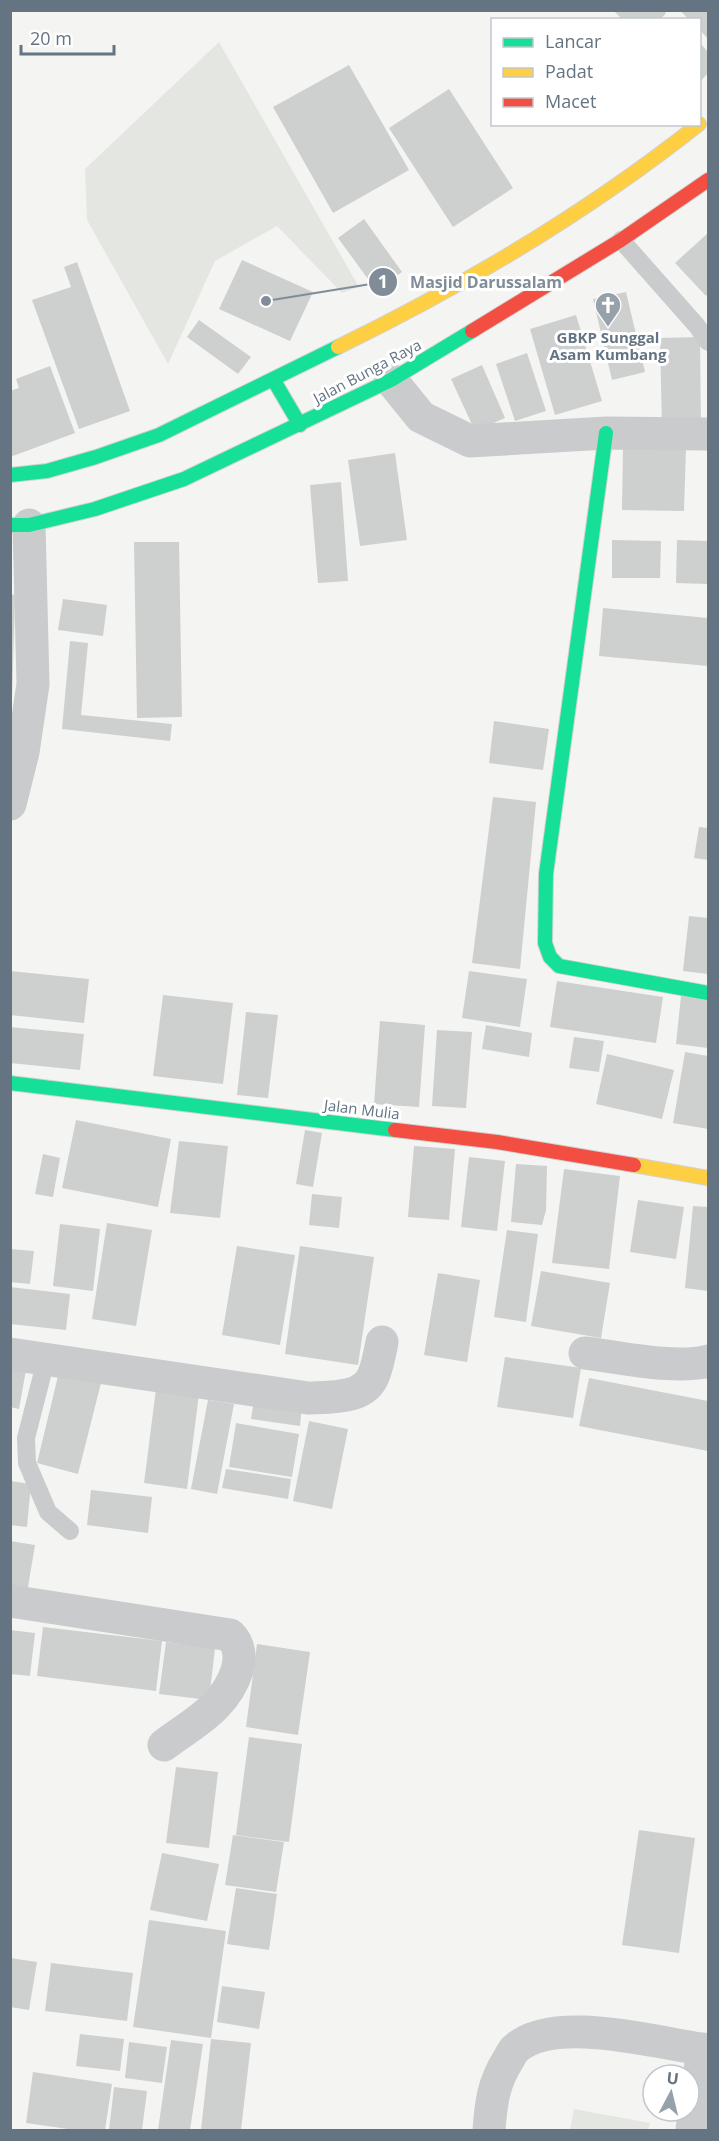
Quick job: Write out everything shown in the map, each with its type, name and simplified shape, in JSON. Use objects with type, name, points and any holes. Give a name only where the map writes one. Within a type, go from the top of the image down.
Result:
[{"type":"main road","points":[[17,478],[96,457],[159,435],[398,318],[519,250],[655,159],[696,126]]},
{"type":"main road","name":"Jalan Bunga Raya","points":[[22,522],[95,509],[184,479],[391,380],[621,240],[708,180]]},
{"type":"main road","points":[[273,379],[300,425]]},
{"type":"main road","points":[[606,434],[546,874],[545,943],[550,957],[559,966],[708,993]]},
{"type":"main road","name":"Jalan Mulia","points":[[10,1083],[497,1142],[708,1178]]},
{"type":"street","points":[[391,380],[421,417],[470,441],[606,434],[708,434]]},
{"type":"street","points":[[10,804],[24,752],[33,684],[22,522]]},
{"type":"street","points":[[10,1354],[308,1398],[344,1396],[359,1391],[374,1376],[382,1342]]},
{"type":"street","points":[[585,1353],[679,1365],[708,1361]]},
{"type":"street","points":[[10,1601],[230,1635],[237,1642],[240,1659],[230,1687],[216,1706],[164,1745]]},
{"type":"street","points":[[489,2130],[492,2093],[502,2069],[515,2049],[531,2040],[561,2031],[583,2031],[706,2050],[692,2130]]},
{"type":"lane","points":[[621,240],[697,326],[708,342]]},
{"type":"lane","points":[[46,1360],[26,1438],[27,1463],[48,1512],[70,1531]]},
{"type":"shaded area","points":[[219,42],[359,287],[342,293],[277,226],[215,261],[168,364],[87,220],[85,169]]},
{"type":"shaded area","points":[[574,2109],[650,2123],[648,2130],[570,2130]]},
{"type":"building","points":[[613,10],[663,10],[666,13],[662,18],[621,18]]},
{"type":"building","points":[[680,10],[708,10],[708,39],[701,31],[701,18],[687,18]]},
{"type":"building","points":[[701,44],[708,52],[708,73],[701,81]]},
{"type":"building","points":[[349,65],[409,170],[333,213],[273,107]]},
{"type":"building","points":[[449,89],[513,188],[453,227],[389,128]]},
{"type":"building","points":[[364,219],[402,272],[376,290],[338,238]]},
{"type":"building","points":[[708,233],[708,293],[706,296],[675,263]]},
{"type":"building","points":[[242,260],[313,292],[290,341],[219,309]]},
{"type":"building","points":[[77,262],[130,411],[79,429],[32,300],[71,287],[64,267]]},
{"type":"building","points":[[626,292],[645,372],[612,380],[593,299]]},
{"type":"building","points":[[576,315],[602,401],[555,415],[530,329]]},
{"type":"building","points":[[199,320],[251,357],[238,374],[187,337]]},
{"type":"building","points":[[700,337],[701,429],[662,429],[660,338]]},
{"type":"building","points":[[527,353],[546,411],[515,421],[496,364]]},
{"type":"building","points":[[482,365],[505,418],[475,431],[451,379]]},
{"type":"building","points":[[50,366],[75,433],[10,457],[10,391],[19,388],[16,379]]},
{"type":"building","points":[[623,448],[686,449],[684,511],[622,510]]},
{"type":"building","points":[[395,453],[407,540],[360,546],[348,460]]},
{"type":"building","points":[[341,482],[348,581],[318,583],[310,485]]},
{"type":"building","points":[[612,540],[661,541],[660,578],[612,578]]},
{"type":"building","points":[[677,540],[708,541],[708,584],[676,583]]},
{"type":"building","points":[[134,542],[179,542],[182,717],[137,718]]},
{"type":"building","points":[[10,594],[15,595],[12,699],[10,699]]},
{"type":"building","points":[[63,599],[107,605],[103,636],[58,630]]},
{"type":"building","points":[[603,608],[708,618],[708,666],[599,656]]},
{"type":"building","points":[[70,641],[88,643],[81,715],[172,724],[170,741],[62,729]]},
{"type":"building","points":[[494,721],[549,729],[543,770],[489,763]]},
{"type":"building","points":[[493,797],[536,802],[520,969],[472,963]]},
{"type":"building","points":[[699,827],[708,828],[708,860],[694,858]]},
{"type":"building","points":[[689,916],[708,918],[708,974],[683,971]]},
{"type":"building","points":[[10,971],[89,979],[84,1023],[10,1015]]},
{"type":"building","points":[[469,971],[527,979],[520,1027],[462,1018]]},
{"type":"building","points":[[557,981],[663,997],[656,1043],[550,1027]]},
{"type":"building","points":[[163,995],[233,1003],[223,1084],[153,1076]]},
{"type":"building","points":[[681,996],[708,998],[708,1048],[676,1044]]},
{"type":"building","points":[[246,1012],[278,1015],[268,1098],[237,1095]]},
{"type":"building","points":[[380,1021],[425,1025],[419,1107],[374,1104]]},
{"type":"building","points":[[486,1025],[532,1033],[529,1057],[482,1049]]},
{"type":"building","points":[[10,1027],[84,1034],[80,1070],[10,1063]]},
{"type":"building","points":[[437,1030],[472,1032],[466,1108],[432,1106]]},
{"type":"building","points":[[574,1037],[604,1041],[599,1072],[569,1068]]},
{"type":"building","points":[[685,1052],[708,1056],[708,1129],[673,1123]]},
{"type":"building","points":[[607,1054],[674,1070],[662,1119],[596,1104]]},
{"type":"building","points":[[76,1120],[171,1139],[158,1207],[62,1188]]},
{"type":"building","points":[[305,1130],[322,1133],[313,1187],[296,1184]]},
{"type":"building","points":[[179,1141],[228,1146],[220,1218],[170,1213]]},
{"type":"building","points":[[414,1146],[455,1149],[449,1220],[408,1217]]},
{"type":"building","points":[[43,1154],[60,1158],[53,1197],[35,1194]]},
{"type":"building","points":[[469,1157],[505,1161],[497,1231],[461,1227]]},
{"type":"building","points":[[516,1164],[547,1166],[546,1210],[542,1225],[511,1222]]},
{"type":"building","points":[[564,1169],[620,1176],[609,1269],[552,1263]]},
{"type":"building","points":[[312,1194],[342,1197],[339,1228],[309,1225]]},
{"type":"building","points":[[638,1200],[684,1207],[676,1259],[630,1252]]},
{"type":"building","points":[[693,1206],[708,1207],[708,1291],[685,1288]]},
{"type":"building","points":[[107,1223],[152,1230],[136,1326],[92,1319]]},
{"type":"building","points":[[60,1224],[100,1229],[93,1291],[53,1286]]},
{"type":"building","points":[[507,1230],[538,1234],[526,1322],[494,1317]]},
{"type":"building","points":[[237,1246],[295,1255],[280,1345],[222,1335]]},
{"type":"building","points":[[300,1246],[374,1257],[358,1365],[285,1354]]},
{"type":"building","points":[[10,1249],[34,1251],[30,1284],[10,1282]]},
{"type":"building","points":[[541,1271],[610,1283],[601,1338],[531,1326]]},
{"type":"building","points":[[438,1273],[480,1280],[467,1362],[424,1355]]},
{"type":"building","points":[[10,1287],[70,1294],[66,1330],[10,1324]]},
{"type":"building","points":[[505,1357],[581,1368],[573,1418],[497,1407]]},
{"type":"building","points":[[10,1368],[26,1370],[19,1409],[10,1407]]},
{"type":"building","points":[[59,1372],[101,1383],[78,1474],[37,1463]]},
{"type":"building","points":[[589,1378],[708,1401],[708,1451],[579,1426]]},
{"type":"building","points":[[156,1389],[199,1394],[187,1489],[144,1483]]},
{"type":"building","points":[[208,1400],[234,1404],[217,1494],[191,1489]]},
{"type":"building","points":[[254,1400],[302,1407],[300,1426],[251,1419]]},
{"type":"building","points":[[309,1421],[348,1429],[332,1509],[293,1501]]},
{"type":"building","points":[[236,1423],[299,1434],[292,1477],[229,1467]]},
{"type":"building","points":[[226,1469],[291,1479],[288,1499],[222,1488]]},
{"type":"building","points":[[10,1481],[31,1484],[27,1527],[10,1525]]},
{"type":"building","points":[[91,1490],[152,1497],[148,1533],[87,1525]]},
{"type":"building","points":[[10,1541],[35,1545],[27,1593],[10,1591]]},
{"type":"building","points":[[43,1627],[162,1641],[156,1691],[37,1676]]},
{"type":"building","points":[[10,1630],[35,1633],[30,1676],[10,1674]]},
{"type":"building","points":[[166,1642],[215,1648],[209,1700],[159,1694]]},
{"type":"building","points":[[257,1644],[310,1652],[298,1735],[246,1727]]},
{"type":"building","points":[[249,1737],[302,1744],[289,1842],[236,1835]]},
{"type":"building","points":[[176,1767],[218,1772],[209,1848],[166,1843]]},
{"type":"building","points":[[639,1830],[695,1838],[679,1953],[622,1945]]},
{"type":"building","points":[[233,1835],[284,1842],[276,1892],[225,1885]]},
{"type":"building","points":[[162,1853],[219,1864],[207,1921],[150,1910]]},
{"type":"building","points":[[236,1888],[277,1894],[269,1950],[227,1944]]},
{"type":"building","points":[[149,1920],[226,1931],[211,2038],[133,2027]]},
{"type":"building","points":[[10,1958],[37,1962],[29,2010],[10,2007]]},
{"type":"building","points":[[51,1963],[133,1973],[127,2021],[45,2011]]},
{"type":"building","points":[[222,1986],[265,1992],[259,2029],[217,2022]]},
{"type":"building","points":[[80,2034],[124,2039],[120,2071],[76,2066]]},
{"type":"building","points":[[211,2039],[251,2043],[241,2130],[201,2130]]},
{"type":"building","points":[[171,2040],[203,2044],[190,2130],[158,2130]]},
{"type":"building","points":[[129,2042],[167,2047],[162,2083],[125,2078]]},
{"type":"building","points":[[33,2072],[112,2084],[105,2130],[75,2130],[26,2123]]},
{"type":"building","points":[[114,2087],[147,2091],[142,2130],[109,2130]]},
{"type":"traffic: fast","points":[[10,525],[29,525],[95,509],[184,479],[391,380],[472,331]]},
{"type":"traffic: fast","points":[[10,475],[47,471],[159,435],[338,347]]},
{"type":"traffic: fast","points":[[273,379],[300,425]]},
{"type":"traffic: fast","points":[[606,433],[546,874],[545,943],[550,957],[559,966],[708,993]]},
{"type":"traffic: fast","points":[[10,1083],[395,1130]]},
{"type":"traffic: slow","points":[[338,347],[432,298],[524,245],[614,187],[696,126]]},
{"type":"traffic: slow","points":[[634,1165],[708,1178]]},
{"type":"traffic: jam","points":[[472,331],[621,240],[708,180]]},
{"type":"traffic: jam","points":[[395,1130],[497,1142],[634,1165]]},
{"type":"place","name":"Masjid Darussalam","points":[[266,301]]},
{"type":"place","name":"GBKP Sunggal Asam Kumbang","points":[[608,328]]}]
